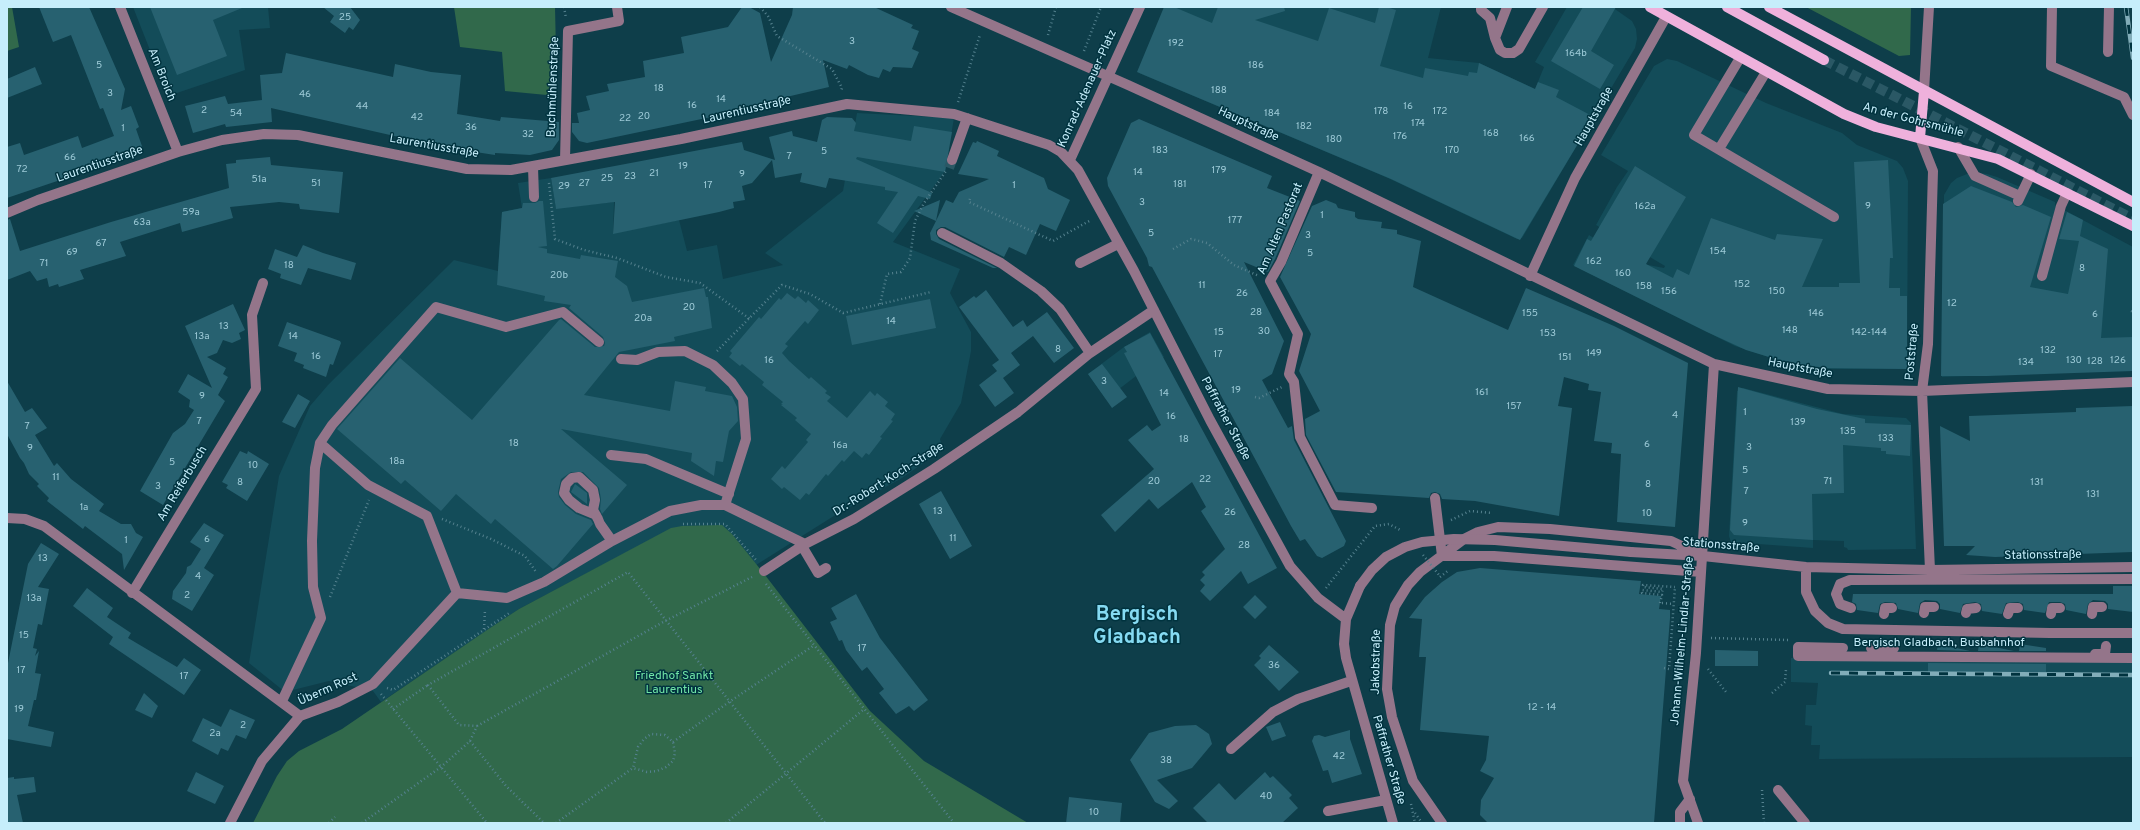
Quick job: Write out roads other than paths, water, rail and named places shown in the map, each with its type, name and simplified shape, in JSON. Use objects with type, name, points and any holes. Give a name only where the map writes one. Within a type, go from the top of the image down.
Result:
[{"type":"main road","name":"An der Gohrsmühle","points":[[1650,7],[1844,114],[1876,127],[1987,155],[2031,174],[2133,226]]},
{"type":"main road","points":[[1726,7],[1824,60]]},
{"type":"main road","name":"An der Gohrsmühle","points":[[1769,7],[2133,202]]},
{"type":"main road","points":[[1920,138],[1924,91]]},
{"type":"street","name":"Am Broich","points":[[120,7],[178,152]]},
{"type":"street","name":"Buchmühlenstraße","points":[[565,160],[568,31],[619,21],[617,7]]},
{"type":"street","name":"Hauptstraße","points":[[951,7],[1108,76],[1319,172],[1530,276],[1714,364],[1828,389],[1922,391],[2133,382]]},
{"type":"street","name":"Konrad-Adenauer-Platz","points":[[935,112],[954,114],[1050,146],[1070,160],[1140,7]]},
{"type":"street","points":[[1482,7],[1481,10],[1490,18],[1500,50],[1505,53],[1513,53],[1519,49],[1543,7]]},
{"type":"street","points":[[1495,38],[1507,7]]},
{"type":"street","points":[[1924,91],[1929,7]]},
{"type":"street","points":[[2052,7],[2051,66],[2124,97],[2133,115]]},
{"type":"street","points":[[2108,52],[2109,7]]},
{"type":"street","name":"Hauptstraße","points":[[1530,276],[1575,178],[1666,17]]},
{"type":"street","points":[[1740,58],[1694,135],[1834,217]]},
{"type":"street","points":[[1719,149],[1766,72]]},
{"type":"street","name":"Laurentiusstraße","points":[[7,212],[178,152],[222,140],[264,134],[298,135],[467,169],[511,170],[681,139],[838,105],[847,104],[935,112]]},
{"type":"street","points":[[950,164],[967,118]]},
{"type":"street","name":"Poststraße","points":[[1920,138],[1933,171],[1928,344],[1922,391],[1930,570]]},
{"type":"street","points":[[1958,147],[1975,176],[2019,199],[2031,174]]},
{"type":"street","name":"Paffrather Straße","points":[[1070,160],[1078,170],[1103,215],[1154,310],[1210,420],[1290,566],[1318,598],[1346,619],[1344,644],[1351,681],[1374,751],[1393,823]]},
{"type":"street","points":[[533,167],[534,196]]},
{"type":"street","name":"Am Alten Pastorat","points":[[1319,172],[1281,262],[1270,281],[1298,334],[1289,374],[1294,382],[1300,437],[1335,506],[1372,508]]},
{"type":"street","points":[[2042,276],[2061,206],[2067,193]]},
{"type":"street","points":[[942,233],[1001,263],[1041,291],[1060,309],[1090,353]]},
{"type":"street","points":[[1080,263],[1118,244]]},
{"type":"street","name":"Am Reiferbusch","points":[[132,593],[256,389],[252,315],[263,283]]},
{"type":"street","points":[[282,701],[321,618],[313,587],[312,541],[314,468],[320,443],[332,425],[436,307],[506,327],[563,312],[599,342]]},
{"type":"street","name":"Dr.-Robert-Koch-Straße","points":[[761,572],[803,545],[854,519],[934,470],[1018,412],[1090,353],[1154,310]]},
{"type":"street","points":[[621,359],[637,360],[658,352],[685,351],[713,365],[732,383],[743,399],[746,439],[725,505]]},
{"type":"street","name":"Johann-Wilhelm-Lindlar-Straße","points":[[1698,823],[1683,781],[1696,653],[1714,364]]},
{"type":"street","points":[[320,443],[368,485],[427,516],[457,593],[507,598],[544,582],[612,541],[670,510],[701,504],[725,505],[803,545],[818,573],[826,568]]},
{"type":"street","points":[[610,455],[646,460],[729,494]]},
{"type":"street","points":[[1435,498],[1442,556],[1494,556],[1701,572]]},
{"type":"street","points":[[596,515],[612,541]]},
{"type":"street","points":[[7,518],[25,519],[44,526],[132,593],[282,701],[300,716]]},
{"type":"street","name":"Jakobstraße","points":[[1442,823],[1413,781],[1403,754],[1387,689],[1388,641],[1390,625],[1396,606],[1408,585],[1420,572],[1464,539],[1478,532],[1498,527],[1550,530],[1671,541],[1703,556]]},
{"type":"street","name":"Stationsstraße","points":[[1346,619],[1360,586],[1372,570],[1386,557],[1406,547],[1422,542],[1454,539],[1495,540],[1631,552],[1703,556],[1806,567],[1930,570],[2133,567]]},
{"type":"street","points":[[1806,567],[1806,592],[1815,611],[1828,623],[1843,629],[2133,633]]},
{"type":"street","points":[[1851,608],[1840,604],[1836,594],[1840,584],[1850,580],[2133,580]]},
{"type":"street","name":"Überm Rost","points":[[230,823],[262,761],[300,716],[338,702],[373,684],[457,593]]},
{"type":"street","points":[[1924,613],[1925,607],[1934,607]]},
{"type":"street","points":[[2092,614],[2094,607],[2102,607]]},
{"type":"street","points":[[2008,614],[2010,608],[2018,608]]},
{"type":"street","name":"Bergisch Gladbach, Busbahnhof","points":[[1871,648],[1894,648],[1894,646]]},
{"type":"street","points":[[2096,654],[2105,654],[2106,646]]},
{"type":"street","name":"Bergisch Gladbach, Busbahnhof","points":[[1843,648],[1798,647],[1798,656],[2133,658]]},
{"type":"street","name":"Bergisch Gladbach, Busbahnhof","points":[[1927,654],[1936,654],[1936,648]]},
{"type":"street","name":"Bergisch Gladbach, Busbahnhof","points":[[1967,653],[1978,654],[1979,648]]},
{"type":"street","name":"Bergisch Gladbach, Busbahnhof","points":[[2010,653],[2020,653],[2021,648]]},
{"type":"street","points":[[2052,654],[2063,654],[2064,648]]},
{"type":"street","points":[[1231,749],[1273,712],[1298,699],[1351,681]]},
{"type":"street","points":[[1778,790],[1806,823]]},
{"type":"street","points":[[1680,823],[1680,812],[1690,799]]},
{"type":"street","points":[[1328,811],[1386,800]]},
{"type":"tunnel","points":[[1824,60],[2133,219]]},
{"type":"tunnel","points":[[949,168],[952,160]]},
{"type":"railway","points":[[2126,7],[2133,58]]},
{"type":"railway","points":[[1831,673],[2133,675]]},
{"type":"district","name":"Bergisch Gladbach","points":[[1137,628]]},
{"type":"park label","name":"Friedhof Sankt Laurentius","points":[[674,684]]}]
